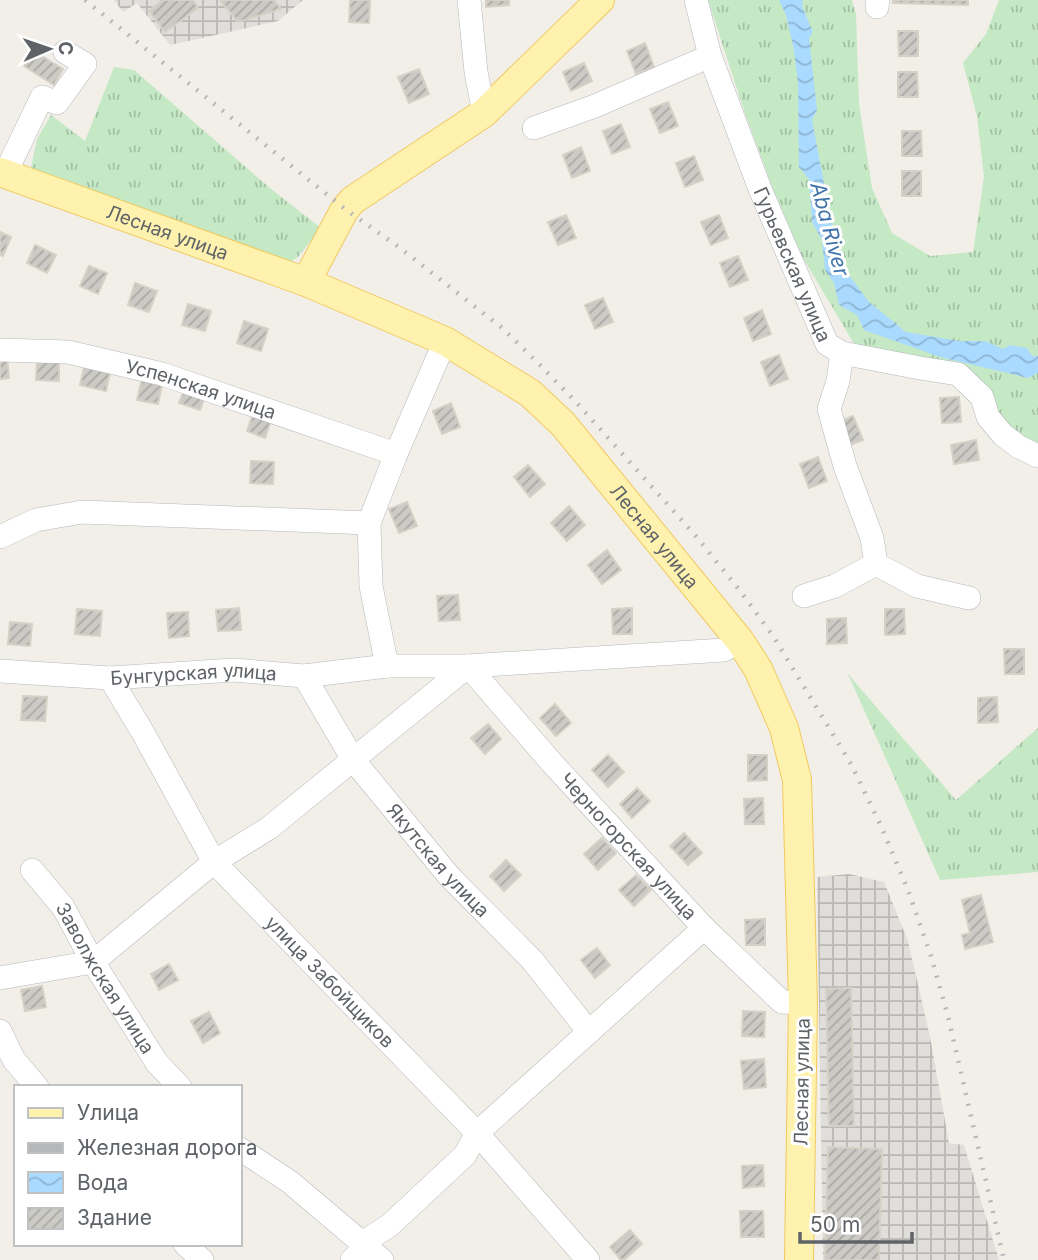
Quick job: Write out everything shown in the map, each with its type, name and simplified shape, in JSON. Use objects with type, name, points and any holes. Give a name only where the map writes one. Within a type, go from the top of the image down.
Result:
[{"type":"main road","points":[[306,282],[340,218],[354,200],[484,113],[600,0]]},
{"type":"main road","name":"Лесная улица","points":[[3,173],[306,282],[445,341],[530,393],[563,424],[740,641],[758,669],[784,728],[797,780],[803,1003],[799,1260]]},
{"type":"street","points":[[468,0],[476,72],[484,113]]},
{"type":"street","name":"Гурьевская улица","points":[[696,0],[710,56],[760,189],[827,344],[842,353],[838,381],[829,410],[845,466],[872,538],[876,564]]},
{"type":"street","points":[[3,173],[43,97],[57,103],[85,64],[65,52]]},
{"type":"street","points":[[534,128],[594,106],[710,56]]},
{"type":"street","points":[[387,666],[371,586],[369,523],[445,341]]},
{"type":"street","name":"Успенская улица","points":[[0,350],[68,352],[162,374],[396,454]]},
{"type":"street","points":[[842,353],[958,374],[982,397],[988,417],[1003,435],[1038,456]]},
{"type":"street","points":[[0,537],[36,520],[82,512],[369,523]]},
{"type":"street","points":[[804,596],[835,586],[876,564],[917,586],[969,598]]},
{"type":"street","name":"Бунгурская улица","points":[[0,671],[110,678],[234,670],[304,676],[387,666],[468,666],[724,650],[740,641]]},
{"type":"street","points":[[0,978],[93,962],[214,862],[269,828],[354,761],[468,666]]},
{"type":"street","name":"Черногорская улица","points":[[468,666],[552,763],[704,928],[782,1002],[803,1003]]},
{"type":"street","name":"Якутская улица","points":[[304,676],[354,761],[450,876],[532,960],[589,1032]]},
{"type":"street","name":"улица Забойщиков","points":[[110,678],[214,862],[477,1133],[588,1260]]},
{"type":"street","name":"Заволжская улица","points":[[32,870],[63,907],[93,962],[157,1063],[178,1085]]},
{"type":"street","points":[[367,1256],[366,1240],[390,1225],[465,1154],[477,1133],[704,928]]},
{"type":"street","points":[[0,1031],[14,1060],[35,1085]]},
{"type":"street","points":[[242,1150],[290,1182],[367,1256]]},
{"type":"street","points":[[187,1246],[202,1260]]},
{"type":"shaded area","points":[[114,0],[303,0],[278,21],[170,45],[137,3],[123,12]]},
{"type":"shaded area","points":[[849,874],[884,882],[908,941],[930,1037],[949,1143],[964,1145],[999,1260],[823,1260],[817,877]]},
{"type":"green space","points":[[708,0],[852,0],[856,14],[859,104],[872,188],[892,233],[930,256],[973,252],[984,177],[977,116],[963,63],[986,34],[999,0],[1038,0],[1038,449],[995,429],[978,384],[856,347],[791,238],[745,113]]},
{"type":"green space","points":[[114,67],[134,70],[271,189],[321,228],[298,257],[284,267],[37,184],[31,168],[37,139],[51,115],[85,141]]},
{"type":"green space","points":[[848,674],[956,800],[1038,728],[1038,872],[940,880]]},
{"type":"water","name":"Aba River","points":[[779,0],[803,0],[802,6],[813,32],[809,38],[817,110],[812,120],[833,231],[845,270],[869,302],[906,332],[959,341],[985,341],[1003,349],[1010,345],[1027,348],[1032,356],[1038,356],[1038,373],[1028,378],[940,357],[864,330],[857,315],[839,305],[834,283],[825,270],[822,240],[812,222],[809,179],[799,167],[798,84],[794,50],[786,15]]},
{"type":"building","points":[[163,0],[193,0],[198,8],[165,32],[149,11]]},
{"type":"building","points":[[220,0],[274,0],[281,9],[238,22]]},
{"type":"building","points":[[350,0],[370,0],[369,23],[349,22]]},
{"type":"building","points":[[486,0],[509,0],[509,5],[486,7]]},
{"type":"building","points":[[893,0],[968,0],[968,5],[893,3]]},
{"type":"building","points":[[898,31],[918,31],[918,56],[899,56]]},
{"type":"building","points":[[645,43],[654,67],[636,74],[627,51]]},
{"type":"building","points":[[34,51],[63,69],[54,85],[24,66]]},
{"type":"building","points":[[584,63],[592,81],[571,91],[563,72]]},
{"type":"building","points":[[419,69],[429,94],[409,103],[398,77]]},
{"type":"building","points":[[898,72],[917,72],[918,97],[898,97]]},
{"type":"building","points":[[668,102],[678,126],[660,133],[650,109]]},
{"type":"building","points":[[621,124],[630,147],[612,154],[603,131]]},
{"type":"building","points":[[902,131],[921,131],[922,156],[902,156]]},
{"type":"building","points":[[581,147],[590,171],[572,178],[563,155]]},
{"type":"building","points":[[694,156],[703,180],[685,187],[676,163]]},
{"type":"building","points":[[902,171],[921,171],[921,196],[902,196]]},
{"type":"building","points":[[566,215],[576,238],[558,245],[548,222]]},
{"type":"building","points":[[719,215],[728,238],[711,245],[701,222]]},
{"type":"building","points":[[0,232],[11,237],[3,256],[0,255]]},
{"type":"building","points":[[35,245],[56,255],[47,273],[27,263]]},
{"type":"building","points":[[738,256],[748,280],[730,287],[720,263]]},
{"type":"building","points":[[89,266],[107,273],[98,294],[80,286]]},
{"type":"building","points":[[135,283],[157,291],[149,312],[128,305]]},
{"type":"building","points":[[603,298],[613,322],[595,329],[585,305]]},
{"type":"building","points":[[188,304],[211,311],[205,331],[182,325]]},
{"type":"building","points":[[762,310],[771,334],[753,341],[744,318]]},
{"type":"building","points":[[244,321],[268,329],[261,351],[237,343]]},
{"type":"building","points":[[7,355],[9,378],[0,379],[0,356]]},
{"type":"building","points":[[779,355],[788,379],[770,386],[761,362]]},
{"type":"building","points":[[37,359],[59,359],[59,381],[36,380]]},
{"type":"building","points":[[85,363],[111,368],[106,391],[80,385]]},
{"type":"building","points":[[143,375],[163,380],[158,404],[137,400]]},
{"type":"building","points":[[186,385],[206,393],[200,410],[179,403]]},
{"type":"building","points":[[959,397],[961,422],[942,423],[940,398]]},
{"type":"building","points":[[451,403],[460,427],[442,434],[433,411]]},
{"type":"building","points":[[255,408],[273,415],[265,438],[247,431]]},
{"type":"building","points":[[853,416],[863,440],[845,447],[836,423]]},
{"type":"building","points":[[976,440],[979,460],[954,464],[951,445]]},
{"type":"building","points":[[818,457],[827,481],[809,488],[800,464]]},
{"type":"building","points":[[251,461],[274,462],[273,484],[250,483]]},
{"type":"building","points":[[528,465],[545,484],[530,497],[514,477]]},
{"type":"building","points":[[407,502],[417,526],[399,533],[389,509]]},
{"type":"building","points":[[569,506],[585,525],[567,541],[551,523]]},
{"type":"building","points":[[607,550],[621,570],[602,584],[588,565]]},
{"type":"building","points":[[458,595],[460,620],[439,621],[437,596]]},
{"type":"building","points":[[239,608],[241,630],[218,631],[216,610]]},
{"type":"building","points":[[632,608],[632,634],[613,634],[612,609]]},
{"type":"building","points":[[77,609],[102,611],[100,636],[75,634]]},
{"type":"building","points":[[885,609],[904,609],[905,634],[885,635]]},
{"type":"building","points":[[188,612],[189,636],[169,638],[167,613]]},
{"type":"building","points":[[846,618],[847,643],[827,644],[827,619]]},
{"type":"building","points":[[10,622],[32,624],[30,646],[8,644]]},
{"type":"building","points":[[1004,649],[1024,649],[1024,674],[1005,674]]},
{"type":"building","points":[[23,696],[47,697],[45,721],[21,720]]},
{"type":"building","points":[[997,697],[998,722],[978,723],[978,698]]},
{"type":"building","points":[[555,704],[571,723],[556,736],[540,718]]},
{"type":"building","points":[[488,724],[501,739],[485,754],[471,738]]},
{"type":"building","points":[[608,755],[624,772],[608,787],[592,770]]},
{"type":"building","points":[[748,755],[767,755],[767,780],[748,781]]},
{"type":"building","points":[[637,788],[650,801],[632,818],[620,804]]},
{"type":"building","points":[[763,798],[764,824],[745,824],[744,799]]},
{"type":"building","points":[[684,833],[702,853],[688,865],[670,846]]},
{"type":"building","points":[[602,838],[616,853],[598,870],[584,854]]},
{"type":"building","points":[[506,860],[521,875],[504,891],[490,876]]},
{"type":"building","points":[[636,875],[651,890],[634,906],[619,890]]},
{"type":"building","points":[[981,895],[993,942],[965,949],[962,935],[970,933],[962,900]]},
{"type":"building","points":[[765,919],[765,945],[746,945],[745,920]]},
{"type":"building","points":[[597,948],[610,965],[595,978],[581,960]]},
{"type":"building","points":[[169,964],[178,980],[159,990],[151,974]]},
{"type":"building","points":[[42,986],[46,1007],[25,1011],[21,990]]},
{"type":"building","points":[[851,988],[854,1126],[829,1126],[826,989]]},
{"type":"building","points":[[743,1011],[765,1012],[764,1037],[742,1036]]},
{"type":"building","points":[[209,1012],[220,1033],[203,1043],[191,1021]]},
{"type":"building","points":[[764,1059],[766,1087],[744,1089],[741,1061]]},
{"type":"building","points":[[828,1147],[882,1149],[879,1260],[825,1260]]},
{"type":"building","points":[[763,1165],[764,1186],[743,1188],[742,1166]]},
{"type":"building","points":[[740,1211],[763,1211],[764,1237],[741,1237]]},
{"type":"building","points":[[630,1230],[642,1244],[621,1260],[610,1247]]},
{"type":"railway","points":[[85,0],[345,209],[501,327],[576,402],[695,535],[741,592],[773,636],[851,764],[908,890],[948,1016],[1004,1260]]}]
